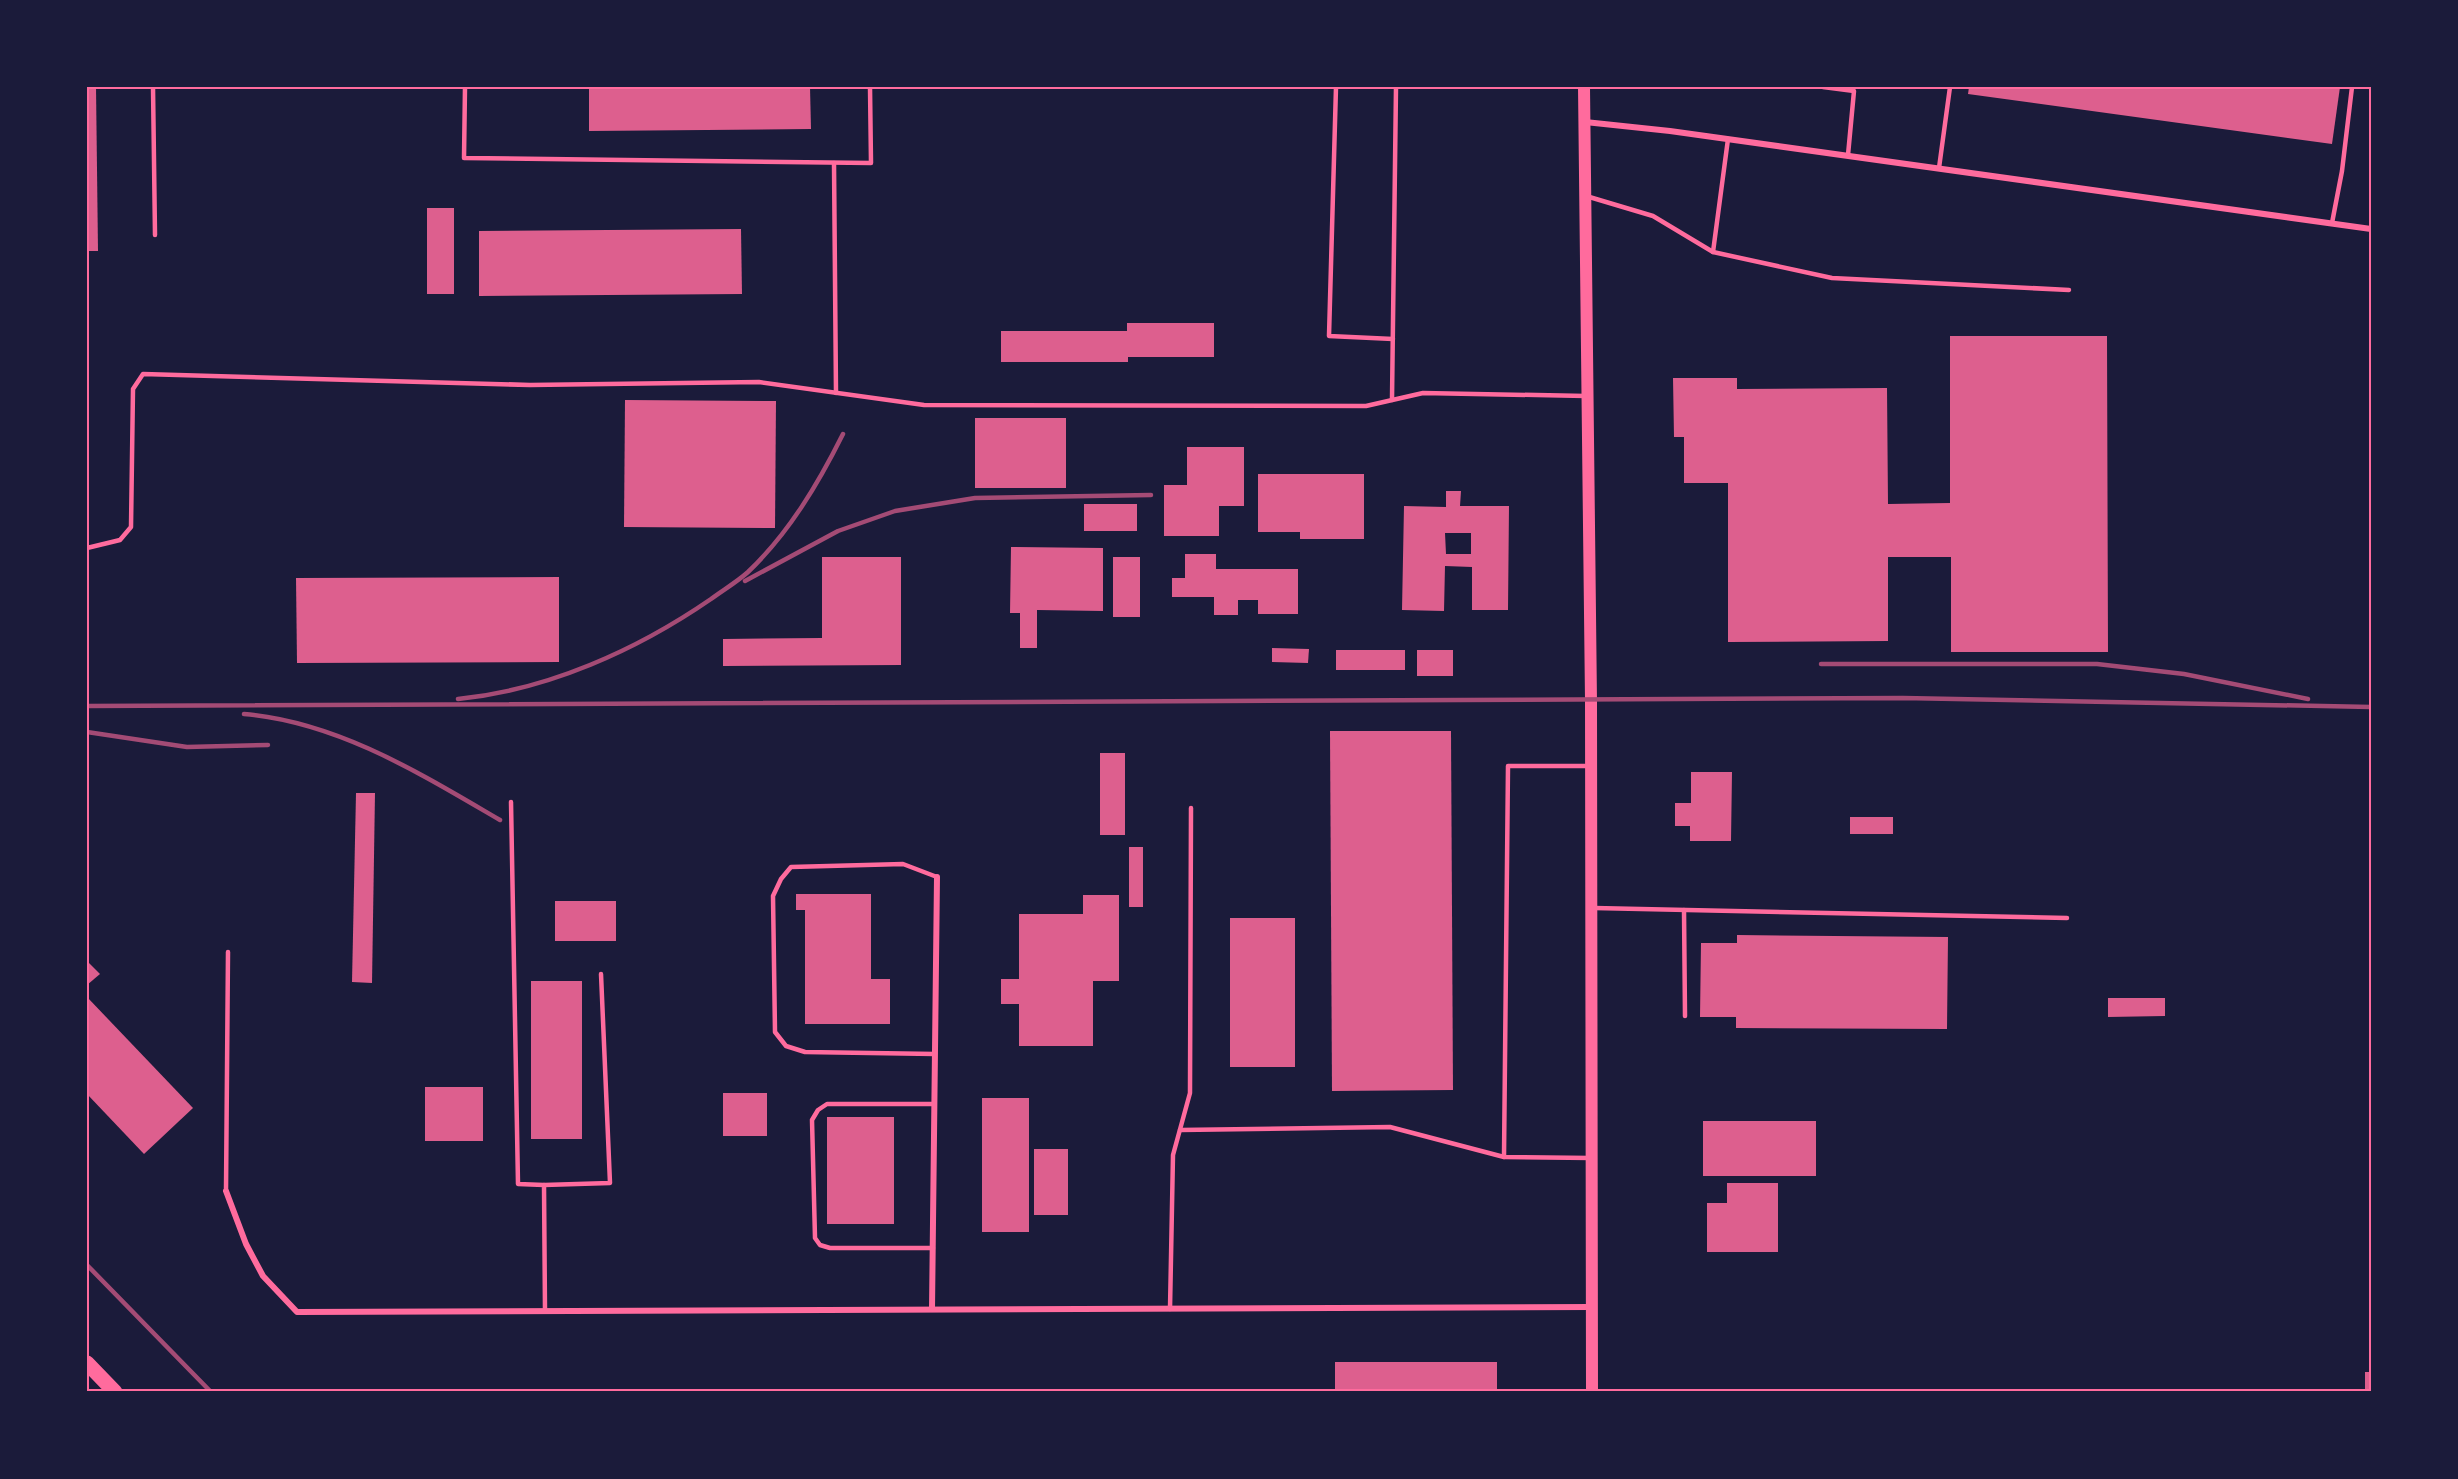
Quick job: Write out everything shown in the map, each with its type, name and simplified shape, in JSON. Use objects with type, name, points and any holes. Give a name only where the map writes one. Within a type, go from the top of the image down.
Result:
[{"type":"main road","points":[[1584,87],[1591,766],[1592,1392]]},
{"type":"main road","points":[[87,1363],[115,1392]]},
{"type":"street","points":[[1585,122],[1848,155],[2371,229]]},
{"type":"street","points":[[932,1309],[937,877]]},
{"type":"street","points":[[226,1191],[246,1244],[263,1276],[297,1312],[1592,1308]]},
{"type":"lane","points":[[153,87],[155,235]]},
{"type":"lane","points":[[465,87],[464,158],[871,163],[870,87]]},
{"type":"lane","points":[[1336,87],[1329,336],[1393,339]]},
{"type":"lane","points":[[1392,400],[1396,87]]},
{"type":"lane","points":[[1823,87],[1854,91],[1848,155]]},
{"type":"lane","points":[[1939,168],[1950,87]]},
{"type":"lane","points":[[2332,223],[2342,171],[2352,87]]},
{"type":"lane","points":[[1713,252],[1728,139]]},
{"type":"lane","points":[[834,163],[836,393]]},
{"type":"lane","points":[[1586,196],[1653,216],[1713,252],[1832,278],[2069,290]]},
{"type":"lane","points":[[87,548],[120,540],[131,527],[133,389],[143,374],[530,385],[759,382],[924,405],[1366,406],[1424,393],[1588,396]]},
{"type":"lane","points":[[1504,1157],[1508,766],[1591,766]]},
{"type":"lane","points":[[511,802],[518,1184],[610,1183],[601,974]]},
{"type":"lane","points":[[1170,1309],[1173,1155],[1190,1093],[1191,808]]},
{"type":"lane","points":[[935,1054],[806,1053],[786,1046],[775,1032],[773,896],[781,879],[791,867],[903,864],[937,877]]},
{"type":"lane","points":[[1591,908],[2067,918]]},
{"type":"lane","points":[[1684,910],[1685,1016]]},
{"type":"lane","points":[[226,1191],[228,952]]},
{"type":"lane","points":[[933,1248],[830,1248],[820,1245],[815,1238],[812,1120],[818,1110],[828,1104],[934,1104]]},
{"type":"lane","points":[[1180,1130],[1390,1127],[1504,1157],[1592,1158]]},
{"type":"lane","points":[[544,1185],[545,1311]]},
{"type":"building","points":[[87,87],[96,87],[98,251],[87,251]]},
{"type":"building","points":[[589,87],[810,87],[811,129],[589,131]]},
{"type":"building","points":[[1969,87],[2340,87],[2332,144],[1968,94]]},
{"type":"building","points":[[427,208],[454,208],[454,294],[427,294]]},
{"type":"building","points":[[741,229],[742,294],[479,296],[479,231]]},
{"type":"building","points":[[1127,323],[1214,323],[1214,357],[1128,357],[1128,362],[1001,362],[1001,331],[1127,331]]},
{"type":"building","points":[[1950,336],[2107,336],[2108,652],[1951,652],[1951,557],[1888,557],[1888,641],[1728,642],[1728,483],[1684,483],[1684,437],[1674,437],[1673,378],[1737,378],[1737,389],[1887,388],[1888,504],[1950,503]]},
{"type":"building","points":[[625,400],[776,401],[775,528],[624,527]]},
{"type":"building","points":[[975,418],[1066,418],[1066,488],[975,488]]},
{"type":"building","points":[[1187,447],[1244,447],[1244,506],[1219,506],[1219,536],[1164,536],[1164,485],[1187,485]]},
{"type":"building","points":[[1258,474],[1364,474],[1364,539],[1300,539],[1300,532],[1258,532]]},
{"type":"building","points":[[1446,491],[1461,491],[1460,506],[1509,506],[1508,610],[1472,610],[1472,567],[1445,566],[1444,611],[1402,610],[1404,506],[1446,507]],"holes":[[[1445,533],[1471,533],[1471,554],[1446,554]]]},
{"type":"building","points":[[1084,504],[1137,504],[1137,531],[1084,531]]},
{"type":"building","points":[[1011,547],[1103,548],[1103,611],[1037,610],[1037,648],[1020,648],[1020,613],[1010,613]]},
{"type":"building","points":[[1185,554],[1216,554],[1216,569],[1298,569],[1298,614],[1258,614],[1258,600],[1238,600],[1238,615],[1214,615],[1214,597],[1172,597],[1172,578],[1185,578]]},
{"type":"building","points":[[822,557],[901,557],[901,665],[723,666],[723,639],[822,638]]},
{"type":"building","points":[[1113,557],[1140,557],[1140,617],[1113,617]]},
{"type":"building","points":[[559,577],[559,662],[297,663],[296,578]]},
{"type":"building","points":[[1272,648],[1309,649],[1308,663],[1272,662]]},
{"type":"building","points":[[1336,650],[1405,650],[1405,670],[1336,670]]},
{"type":"building","points":[[1417,650],[1453,650],[1453,676],[1417,676]]},
{"type":"building","points":[[1330,731],[1451,731],[1453,1090],[1332,1091]]},
{"type":"building","points":[[1100,753],[1125,753],[1125,835],[1100,835]]},
{"type":"building","points":[[1691,772],[1732,772],[1731,841],[1690,841],[1690,826],[1675,826],[1675,803],[1691,803]]},
{"type":"building","points":[[356,793],[375,793],[372,983],[352,982]]},
{"type":"building","points":[[1850,817],[1893,817],[1893,834],[1850,834]]},
{"type":"building","points":[[1129,847],[1143,847],[1143,907],[1129,907]]},
{"type":"building","points":[[796,894],[871,894],[871,979],[890,979],[890,1024],[805,1024],[805,910],[796,910]]},
{"type":"building","points":[[1083,895],[1119,895],[1119,981],[1093,981],[1093,1046],[1019,1046],[1019,1004],[1001,1004],[1001,979],[1019,979],[1019,914],[1083,914]]},
{"type":"building","points":[[555,901],[616,901],[616,941],[555,941]]},
{"type":"building","points":[[1230,918],[1295,918],[1295,1067],[1230,1067]]},
{"type":"building","points":[[1737,935],[1948,937],[1947,1029],[1736,1028],[1736,1017],[1700,1017],[1701,943],[1737,943]]},
{"type":"building","points":[[87,961],[100,974],[87,985]]},
{"type":"building","points":[[531,981],[582,981],[582,1139],[531,1139]]},
{"type":"building","points":[[87,997],[193,1108],[144,1154],[87,1094]]},
{"type":"building","points":[[2108,998],[2165,998],[2165,1016],[2108,1017]]},
{"type":"building","points":[[425,1087],[483,1087],[483,1141],[425,1141]]},
{"type":"building","points":[[723,1093],[767,1093],[767,1136],[723,1136]]},
{"type":"building","points":[[982,1098],[1029,1098],[1029,1232],[982,1232]]},
{"type":"building","points":[[827,1117],[894,1117],[894,1224],[827,1224]]},
{"type":"building","points":[[1703,1121],[1816,1121],[1816,1176],[1703,1176]]},
{"type":"building","points":[[1034,1149],[1068,1149],[1068,1215],[1034,1215]]},
{"type":"building","points":[[1727,1183],[1778,1183],[1778,1252],[1707,1252],[1707,1203],[1727,1203]]},
{"type":"building","points":[[1335,1362],[1497,1362],[1497,1389],[1510,1389],[1510,1392],[1335,1392]]},
{"type":"building","points":[[2365,1372],[2371,1372],[2371,1392],[2365,1392]]},
{"type":"railway","points":[[458,699],[525,687],[590,665],[653,635],[735,583],[777,541],[813,489],[843,434]]},
{"type":"railway","points":[[745,581],[838,531],[895,511],[975,498],[1151,495]]},
{"type":"railway","points":[[1821,664],[2097,664],[2184,674],[2308,699]]},
{"type":"railway","points":[[87,706],[1903,698],[2371,707]]},
{"type":"railway","points":[[244,714],[313,727],[345,739],[409,768],[500,820]]},
{"type":"railway","points":[[87,732],[187,747],[268,745]]},
{"type":"railway","points":[[87,1265],[211,1392]]}]
